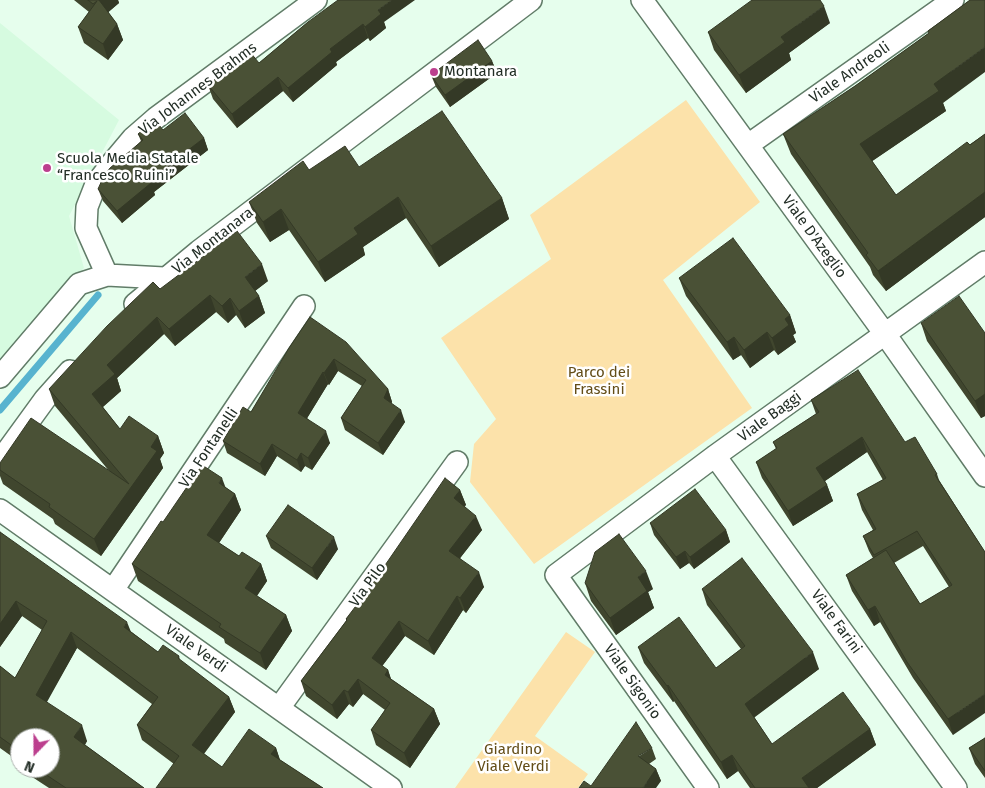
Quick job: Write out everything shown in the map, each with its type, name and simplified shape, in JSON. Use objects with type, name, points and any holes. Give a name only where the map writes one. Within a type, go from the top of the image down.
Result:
[{"type":"street","name":"Via Johannes Brahms","points":[[107,275],[86,228],[87,207],[96,184],[132,138],[156,118],[316,0]]},
{"type":"street","name":"Via Montanara","points":[[123,314],[164,278],[531,0]]},
{"type":"street","name":"Viale D'Azeglio","points":[[642,0],[985,476]]},
{"type":"street","name":"Viale Andreoli","points":[[748,145],[953,0]]},
{"type":"street","name":"Viale Baggi","points":[[556,575],[716,456],[985,262]]},
{"type":"street","points":[[0,377],[78,284],[107,275],[164,278]]},
{"type":"street","name":"Via Fontanelli","points":[[113,590],[304,306]]},
{"type":"street","points":[[0,461],[45,399],[84,356]]},
{"type":"street","name":"Viale Farini","points":[[716,456],[956,788]]},
{"type":"street","name":"Via Pilo","points":[[278,708],[457,462]]},
{"type":"street","name":"Viale Verdi","points":[[0,510],[391,788]]},
{"type":"street","name":"Viale Sigonio","points":[[556,575],[708,788]]},
{"type":"shaded area","name":"Scuola Media Statale “Francesco Ruini”","points":[[0,23],[119,120],[69,216],[84,268],[0,361]]},
{"type":"green space","name":"Parco dei Frassini","points":[[686,100],[760,202],[663,280],[752,408],[534,564],[470,482],[474,444],[496,419],[441,338],[551,259],[530,215]]},
{"type":"green space","name":"Giardino Viale Verdi","points":[[566,632],[595,652],[535,736],[588,774],[578,788],[455,788]]},
{"type":"building","points":[[88,0],[99,0],[117,24],[103,44],[78,27],[97,1],[93,4]]},
{"type":"building","points":[[338,0],[392,0],[378,10],[381,14],[365,27],[363,24],[330,49],[332,52],[288,88],[278,77],[232,114],[208,85],[218,77],[215,73],[232,60],[235,63],[250,52],[259,63],[308,22]]},
{"type":"building","points":[[752,0],[820,0],[824,6],[781,37],[785,42],[739,75],[708,32]]},
{"type":"building","points":[[970,0],[985,0],[985,47],[934,84],[939,91],[860,144],[896,195],[967,142],[970,145],[985,134],[985,192],[878,271],[866,255],[868,253],[783,134],[929,33],[928,31]]},
{"type":"building","points":[[478,40],[492,61],[445,95],[431,75]]},
{"type":"building","points":[[442,111],[502,198],[431,246],[398,197],[354,228],[358,234],[318,262],[281,209],[263,222],[249,202],[303,161],[309,170],[345,146],[359,167]]},
{"type":"building","points":[[185,113],[204,138],[149,180],[151,183],[117,211],[98,189],[103,178],[110,168],[143,140],[138,134],[155,120],[163,130]]},
{"type":"building","points":[[237,231],[262,264],[245,277],[259,296],[239,311],[230,298],[222,306],[210,295],[169,329],[157,317],[107,365],[115,374],[92,394],[120,429],[129,416],[158,436],[151,447],[157,451],[94,539],[49,507],[50,504],[0,470],[0,463],[31,418],[129,484],[49,389],[107,326],[153,282],[160,289]]},
{"type":"building","points":[[733,238],[790,315],[785,319],[789,325],[772,338],[767,332],[744,350],[734,337],[727,342],[679,278]]},
{"type":"building","points":[[959,296],[985,333],[985,394],[975,401],[921,323]]},
{"type":"building","points":[[310,317],[346,342],[388,389],[384,398],[401,410],[378,443],[341,418],[366,380],[334,359],[323,372],[298,413],[326,431],[308,458],[301,453],[297,460],[272,444],[260,464],[223,441],[243,407],[251,412]]},
{"type":"building","points":[[858,370],[905,442],[915,437],[937,474],[935,475],[985,552],[985,694],[948,719],[907,662],[875,606],[868,610],[846,575],[886,550],[920,604],[952,585],[917,531],[874,555],[863,536],[876,529],[857,494],[886,478],[862,437],[816,468],[827,485],[788,511],[756,462],[777,448],[773,442],[819,412],[811,400]]},
{"type":"building","points":[[202,465],[222,478],[219,483],[235,494],[207,535],[239,556],[242,552],[261,564],[245,588],[286,615],[260,653],[219,627],[221,624],[132,564]]},
{"type":"building","points":[[445,478],[460,490],[454,498],[476,516],[449,551],[479,572],[460,598],[457,596],[428,641],[399,621],[372,658],[388,670],[385,675],[434,709],[404,753],[371,730],[390,703],[358,679],[348,692],[344,690],[332,705],[301,681],[347,620]]},
{"type":"building","points":[[695,489],[726,530],[690,557],[685,551],[676,557],[650,523]]},
{"type":"building","points":[[288,505],[334,537],[312,568],[266,536]]},
{"type":"building","points":[[0,532],[127,622],[124,627],[158,652],[163,645],[229,697],[192,745],[222,767],[249,729],[276,748],[271,754],[323,788],[156,788],[179,756],[137,725],[158,697],[71,632],[36,695],[82,725],[74,737],[144,788],[66,788],[51,778],[60,778],[60,728],[10,728],[10,744],[0,737],[0,666],[15,678],[47,621],[16,601],[0,624]]},
{"type":"building","points":[[619,534],[646,571],[638,577],[647,591],[610,618],[585,583],[595,552]]},
{"type":"building","points":[[742,558],[813,652],[745,704],[772,744],[843,692],[870,729],[802,778],[809,788],[755,788],[732,755],[721,762],[668,685],[638,647],[679,617],[716,668],[745,646],[702,589]]},
{"type":"building","points":[[636,722],[652,748],[638,756],[656,769],[643,788],[579,788],[584,781],[591,786]]},
{"type":"building","points":[[985,738],[985,771],[969,748]]},
{"type":"waterway","points":[[0,410],[98,295]]},
{"type":"place","name":"Montanara","points":[[434,72]]},
{"type":"place","name":"Scuola Media Statale “Francesco Ruini”","points":[[47,168]]}]
